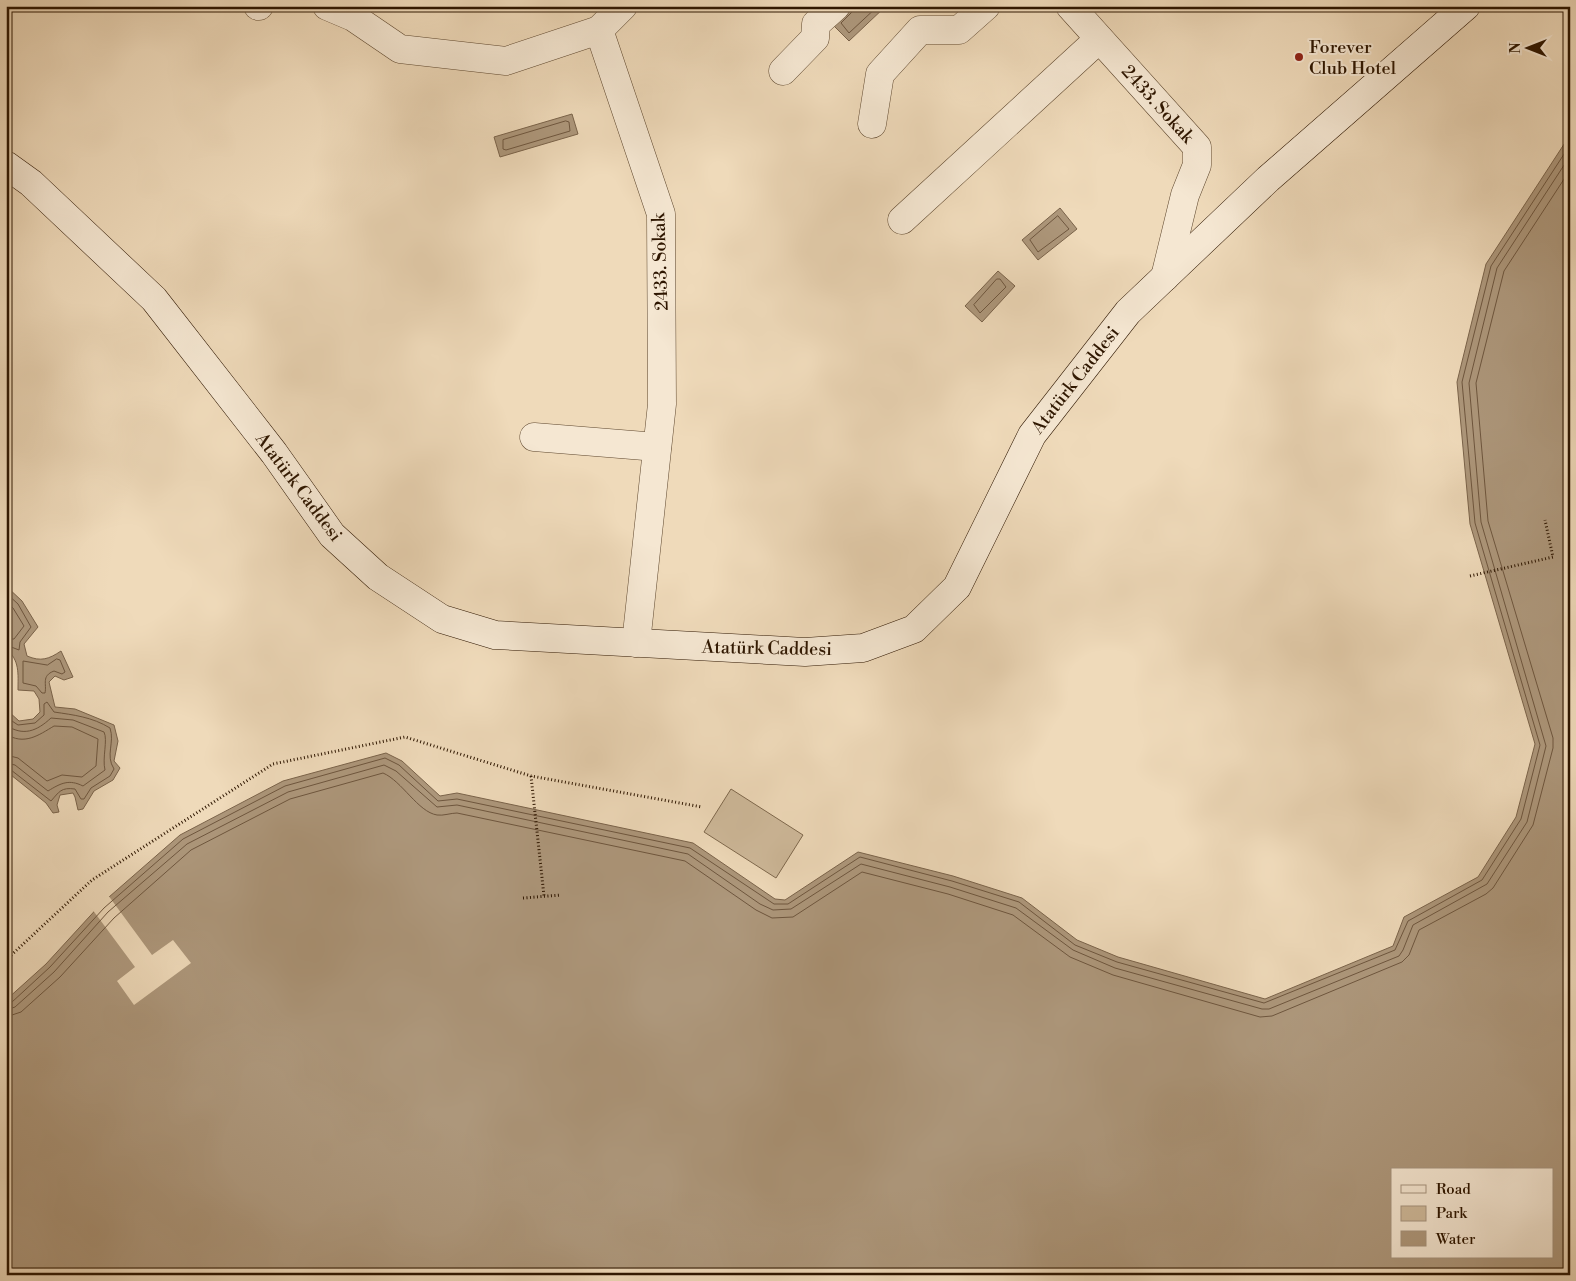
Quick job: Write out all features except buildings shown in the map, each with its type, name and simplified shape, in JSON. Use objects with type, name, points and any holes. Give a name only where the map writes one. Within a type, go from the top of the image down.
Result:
[{"type":"street","points":[[327,6],[353,17],[400,48],[506,61],[599,30],[623,6]]},
{"type":"street","points":[[783,71],[815,38],[816,24],[836,6]]},
{"type":"street","points":[[872,124],[880,74],[920,30],[959,30],[986,6]]},
{"type":"street","name":"2433. Sokak","points":[[1070,6],[1197,147],[1197,165],[1185,195],[1165,277]]},
{"type":"street","name":"Atatürk Caddesi","points":[[6,166],[31,183],[154,299],[274,453],[332,535],[378,577],[442,619],[495,635],[805,652],[863,648],[914,629],[957,587],[1032,435],[1128,312],[1268,179],[1466,6]]},
{"type":"street","name":"2433. Sokak","points":[[599,30],[661,214],[662,404],[636,643]]},
{"type":"street","points":[[902,220],[1099,38]]},
{"type":"street","points":[[534,437],[657,447]]},
{"type":"path","points":[[1470,576],[1553,557],[1545,520]]},
{"type":"path","points":[[6,960],[92,880],[273,764],[405,737],[531,776],[702,807]]},
{"type":"path","points":[[531,776],[544,896]]},
{"type":"path","points":[[523,898],[561,894]]},
{"type":"green space","points":[[731,789],[803,835],[776,878],[704,832]]},
{"type":"water","points":[[851,6],[886,6],[849,41],[832,24]]},
{"type":"water","points":[[572,114],[578,134],[500,157],[494,137]]},
{"type":"water","points":[[1570,135],[1570,1275],[6,1275],[6,1000],[46,964],[101,904],[180,835],[283,781],[386,753],[402,761],[440,796],[457,793],[693,843],[775,899],[785,900],[858,852],[953,876],[1022,898],[1077,940],[1118,957],[1265,999],[1393,946],[1404,917],[1478,877],[1516,817],[1535,744],[1470,524],[1457,382],[1486,264]]},
{"type":"water","points":[[1060,208],[1077,229],[1038,260],[1022,240]]},
{"type":"water","points":[[998,271],[1015,286],[982,322],[965,306]]},
{"type":"water","points":[[6,586],[22,601],[38,627],[24,644],[27,656],[45,659],[61,651],[73,677],[64,680],[55,676],[49,682],[55,707],[75,709],[114,725],[118,741],[114,761],[120,768],[113,780],[94,791],[83,809],[78,810],[73,793],[60,795],[57,805],[59,812],[53,813],[46,803],[6,771],[6,712],[8,711],[19,721],[33,719],[40,712],[39,699],[34,691],[18,690],[16,663],[11,653],[6,649]]},
{"type":"pier","points":[[108,895],[152,955],[173,940],[191,963],[134,1005],[117,981],[135,967],[92,909]]},
{"type":"place","name":"Forever Club Hotel","points":[[1299,57]]}]
